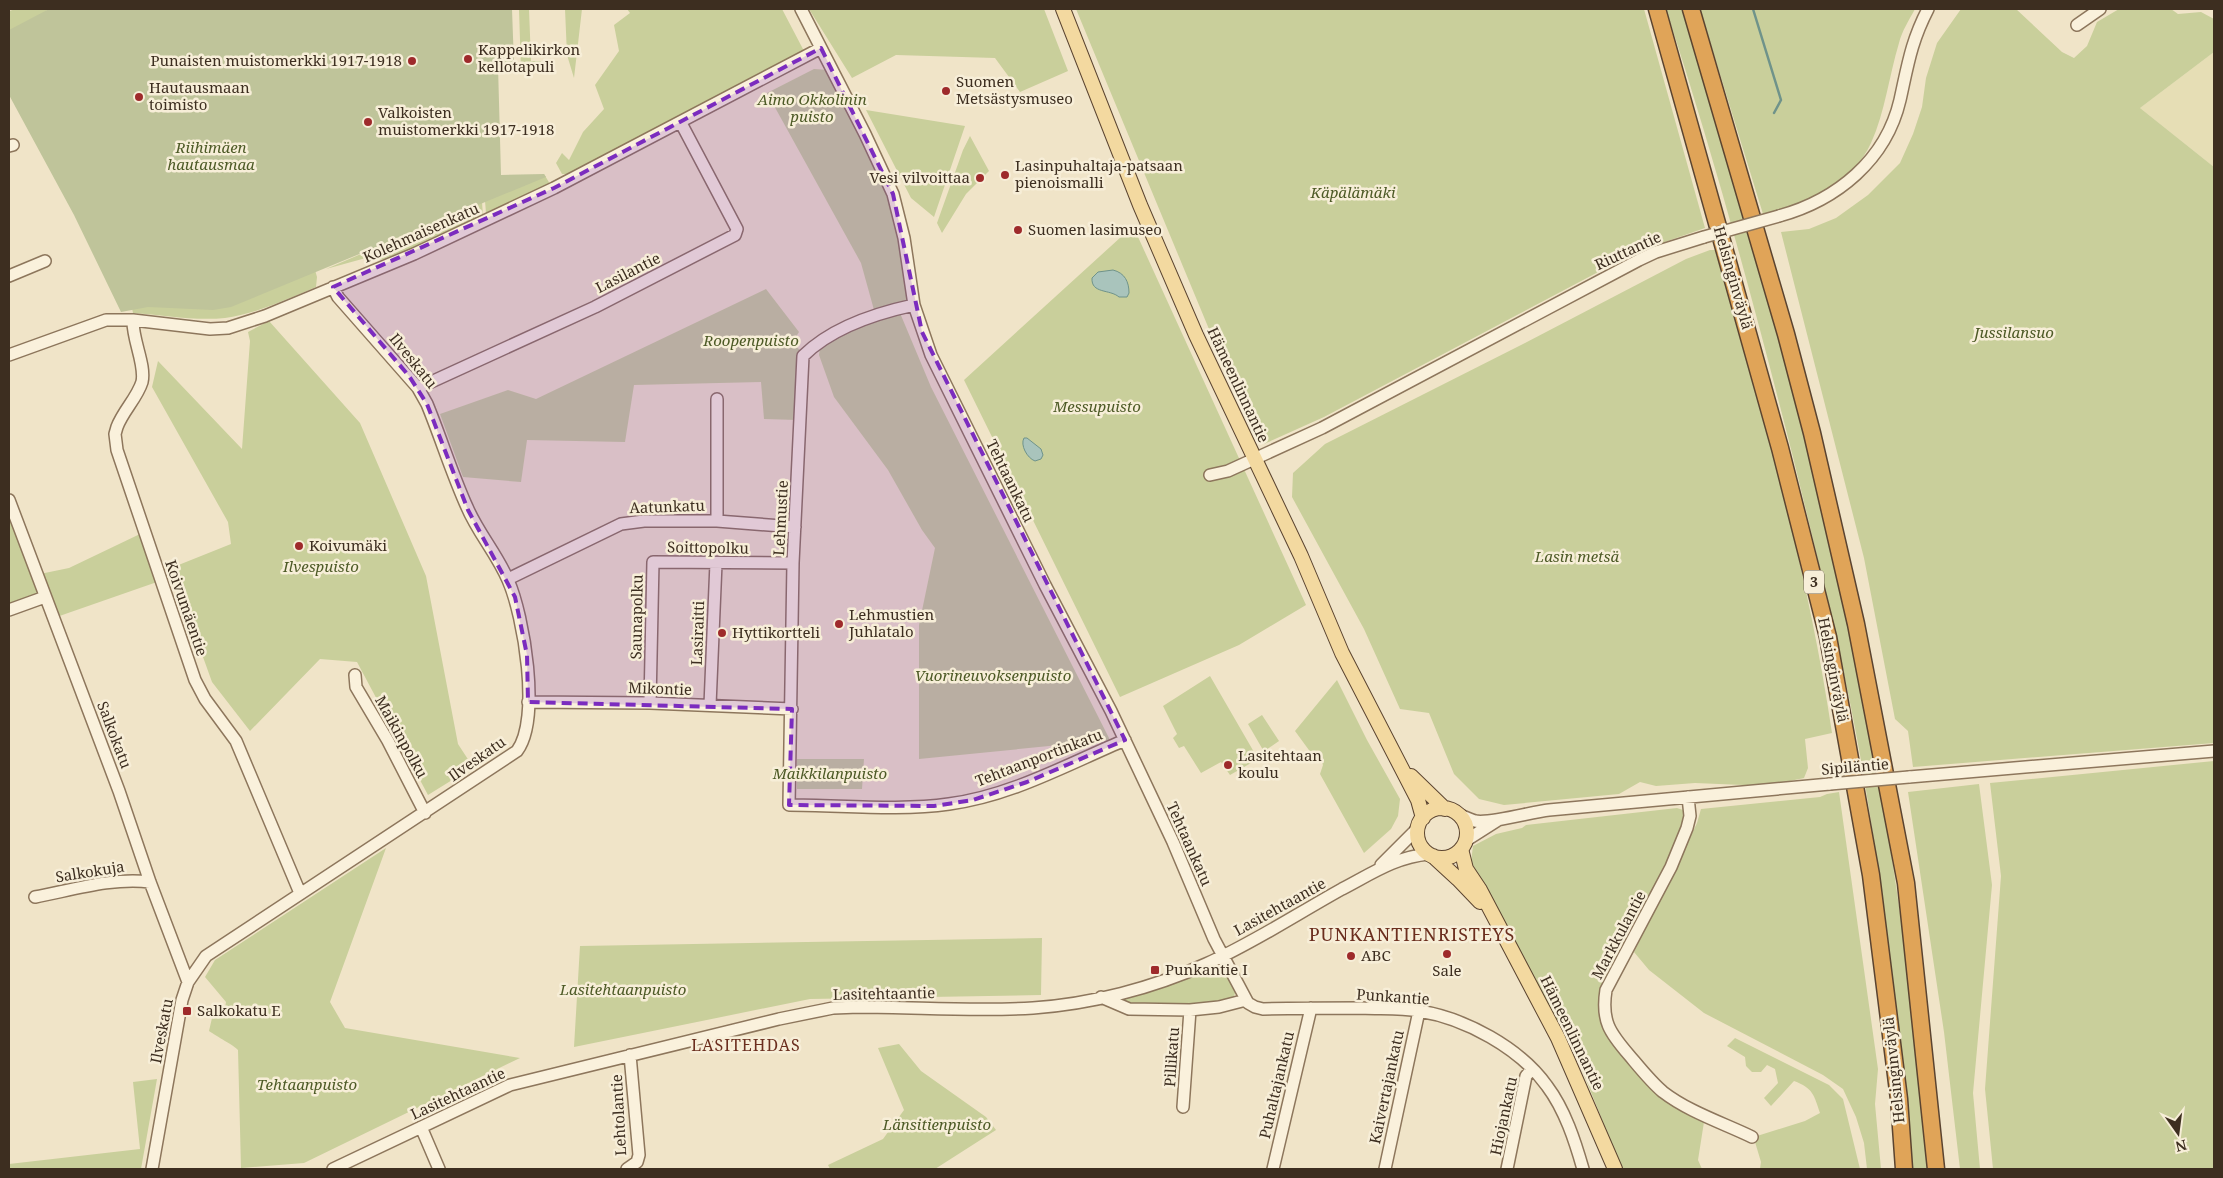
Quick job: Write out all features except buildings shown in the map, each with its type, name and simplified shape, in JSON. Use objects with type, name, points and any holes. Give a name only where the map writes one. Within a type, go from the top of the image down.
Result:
[{"type":"highway","name":"Helsinginväylä","points":[[1657,9],[1780,448],[1828,637],[1871,874],[1899,1099],[1904,1169]]},
{"type":"highway","name":"Helsinginväylä","points":[[1691,9],[1788,343],[1812,433],[1856,624],[1906,883],[1936,1169]]},
{"type":"main road","name":"Hämeenlinnantie","points":[[1062,9],[1144,214],[1196,335],[1301,556],[1342,653],[1418,800],[1420,823]]},
{"type":"main road","name":"Hämeenlinnantie","points":[[1402,767],[1451,811]]},
{"type":"main road","points":[[1434,810],[1451,811],[1465,825],[1463,845],[1446,858],[1431,855],[1419,843],[1420,823],[1434,810]]},
{"type":"main road","name":"Hämeenlinnantie","points":[[1463,845],[1466,869],[1480,890],[1558,1038],[1615,1169]]},
{"type":"main road","name":"Hämeenlinnantie","points":[[1431,855],[1458,878],[1492,915]]},
{"type":"street","name":"Tehtaankatu","points":[[801,9],[865,134],[893,194],[904,238],[914,305],[931,354],[1124,740],[1173,842],[1214,939],[1224,955]]},
{"type":"street","name":"Riuttantie","points":[[1210,475],[1228,471],[1322,428],[1656,252],[1796,211],[1830,195],[1848,183],[1865,167],[1892,125],[1900,101],[1905,67],[1914,39],[1928,9]]},
{"type":"street","points":[[2077,25],[2100,9]]},
{"type":"street","name":"Kolehmaisenkatu","points":[[9,356],[100,322],[133,320],[210,329],[228,328],[264,316],[414,254],[524,203],[681,123],[821,48]]},
{"type":"street","name":"Lasilantie","points":[[418,388],[595,307],[735,235],[737,229],[681,123]]},
{"type":"street","points":[[9,276],[45,261]]},
{"type":"street","name":"Ilveskatu","points":[[152,1169],[182,1000],[188,982],[202,960],[215,948],[425,813],[517,751],[525,736],[528,668],[520,616],[508,579],[468,510],[427,404],[418,388],[338,297],[333,287]]},
{"type":"street","name":"Lehmustie","points":[[789,805],[795,527],[803,356],[813,346],[847,328],[886,313],[914,305]]},
{"type":"street","name":"Koivumäentie","points":[[133,320],[134,336],[142,377],[139,388],[117,427],[116,442],[121,463],[194,680],[236,741],[300,893]]},
{"type":"street","name":"Aatunkatu","points":[[508,579],[621,524],[644,521],[717,521],[717,398]]},
{"type":"street","name":"Salkokatu","points":[[9,500],[119,790],[150,882],[188,982]]},
{"type":"street","points":[[717,521],[795,527]]},
{"type":"street","name":"Soittopolku","points":[[653,562],[794,563]]},
{"type":"street","name":"Saunapolku","points":[[650,703],[653,562]]},
{"type":"street","name":"Lasiraitti","points":[[710,705],[716,563]]},
{"type":"street","points":[[9,610],[45,597]]},
{"type":"street","name":"Maikinpolku","points":[[355,675],[356,687],[388,741],[425,813]]},
{"type":"street","name":"Mikontie","points":[[528,702],[650,703],[792,709]]},
{"type":"street","name":"Tehtaanportinkatu","points":[[789,805],[904,806],[951,804],[984,797],[1056,771],[1124,740]]},
{"type":"street","name":"Sipiläntie","points":[[1451,811],[1477,821],[1500,820],[1526,813],[1549,810],[2214,751]]},
{"type":"street","name":"Markkulantie","points":[[1688,797],[1690,816],[1687,828],[1666,875],[1606,990],[1604,1012],[1606,1022],[1615,1039],[1659,1088],[1689,1107],[1752,1137]]},
{"type":"street","name":"Sipiläntie","points":[[1463,845],[1500,820]]},
{"type":"street","name":"Lasitehtaantie","points":[[1374,871],[1420,823]]},
{"type":"street","name":"Lasitehtaantie","points":[[333,1169],[510,1085],[630,1054],[779,1019],[833,1008],[1033,1008],[1101,997],[1173,976],[1224,955],[1374,871],[1408,856],[1431,855]]},
{"type":"street","name":"Salkokuja","points":[[35,897],[116,882],[139,880],[150,882]]},
{"type":"street","points":[[1101,997],[1126,1009],[1190,1010],[1225,1006],[1246,1000],[1224,955]]},
{"type":"street","name":"Punkantie","points":[[1246,1000],[1251,1005],[1264,1008],[1419,1011],[1446,1018],[1486,1034],[1532,1069],[1548,1087],[1561,1109],[1570,1130],[1583,1169]]},
{"type":"street","name":"Puhaltajankatu","points":[[1273,1169],[1310,1008]]},
{"type":"street","name":"Pillikatu","points":[[1183,1107],[1190,1010]]},
{"type":"street","name":"Kaivertajankatu","points":[[1385,1169],[1419,1011]]},
{"type":"street","name":"Lehtolantie","points":[[628,1169],[638,1162],[639,1155],[630,1054]]},
{"type":"street","name":"Hiojankatu","points":[[1507,1169],[1526,1076],[1532,1069]]},
{"type":"street","points":[[420,1127],[439,1169]]},
{"type":"highlighted area","points":[[821,48],[893,194],[922,332],[1125,740],[1027,782],[973,800],[934,806],[789,805],[792,709],[528,702],[527,655],[515,597],[468,510],[427,404],[409,376],[333,287],[554,188]]},
{"type":"shaded area","points":[[2214,52],[2214,167],[2140,108]]},
{"type":"green space","points":[[16,9],[46,9],[61,40],[9,53],[9,11]]},
{"type":"green space","name":"Riihimäen hautausmaa","points":[[49,9],[512,9],[514,65],[498,66],[501,175],[544,174],[546,177],[231,307],[213,310],[148,307],[121,312],[74,215],[9,95],[9,30]]},
{"type":"green space","points":[[519,9],[529,9],[531,61],[541,61],[541,70],[521,71]]},
{"type":"green space","points":[[565,9],[582,9],[574,78],[567,55]]},
{"type":"green space","points":[[627,9],[782,9],[804,51],[567,174],[562,174],[556,163],[562,153],[569,160],[583,132],[604,109],[595,85],[619,51],[614,25],[630,13]]},
{"type":"green space","points":[[809,9],[1044,9],[1068,71],[1020,92],[995,58],[896,55],[852,78]]},
{"type":"green space","name":"Käpälämäki","points":[[1076,9],[1644,9],[1705,228],[1636,252],[1324,417],[1264,444],[1253,435]]},
{"type":"green space","points":[[1666,9],[1685,9],[1731,165],[1774,322],[1815,479],[1833,558],[1868,721],[1897,889],[1908,973],[1928,1169],[1910,1169],[1896,1017],[1878,867],[1855,727],[1839,650],[1793,457],[1749,288],[1701,120]]},
{"type":"green space","points":[[1700,9],[1915,9],[1900,39],[1883,106],[1871,143],[1863,158],[1840,181],[1811,198],[1763,214]]},
{"type":"green space","name":"Jussilansuo","points":[[1961,9],[2016,9],[2062,52],[2074,58],[2087,46],[2097,22],[2119,9],[2171,9],[2178,14],[2201,12],[2214,19],[2214,52],[2140,108],[2214,167],[2214,743],[1913,767],[1908,731],[1895,719],[1864,558],[1781,232],[1809,229],[1836,218],[1868,195],[1900,163],[1922,107],[1926,78],[1937,43]]},
{"type":"green space","name":"Aimo Okkolinin puisto","points":[[814,69],[829,70],[889,193],[901,238],[910,299],[874,310],[861,263],[767,93]]},
{"type":"green space","points":[[866,110],[965,126],[934,217],[911,198]]},
{"type":"green space","points":[[970,136],[989,171],[966,194],[942,233],[937,223],[963,150]]},
{"type":"green space","points":[[544,174],[550,184],[486,213],[485,201]]},
{"type":"green space","points":[[482,202],[483,216],[388,259],[376,260],[373,256],[326,269]]},
{"type":"green space","name":"Messupuisto","points":[[1133,226],[1306,605],[1239,645],[1120,697],[964,380]]},
{"type":"green space","name":"Lasin metsä","points":[[1710,250],[1716,250],[1719,253],[1783,491],[1810,611],[1832,733],[1805,739],[1808,768],[1804,778],[1767,786],[1695,783],[1656,786],[1640,782],[1619,794],[1504,805],[1479,799],[1454,774],[1429,713],[1400,709],[1364,629],[1292,497],[1293,473],[1325,444],[1686,259]]},
{"type":"green space","points":[[315,270],[317,277],[316,287],[271,306],[237,316],[202,319],[133,313],[132,308]]},
{"type":"green space","name":"Roopenpuisto","points":[[766,289],[799,332],[792,343],[801,351],[797,420],[764,419],[761,382],[634,385],[625,442],[527,440],[521,482],[463,477],[440,414],[508,390],[536,399]]},
{"type":"green space","name":"Vuorineuvoksenpuisto","points":[[900,313],[931,387],[1110,740],[919,759],[919,625],[935,548],[922,530],[888,470],[834,397],[819,355],[820,347],[868,323]]},
{"type":"green space","name":"Ilvespuisto","points":[[269,321],[360,423],[426,576],[458,744],[473,767],[428,795],[357,662],[320,659],[250,731],[212,682],[171,568],[231,544],[228,522],[152,387],[158,361],[242,449],[250,341],[248,332]]},
{"type":"green space","points":[[15,519],[35,575],[69,568],[140,534],[157,582],[48,620],[42,605],[9,616],[9,524]]},
{"type":"green space","points":[[1210,676],[1258,759],[1230,775],[1221,762],[1201,773],[1184,746],[1179,748],[1173,738],[1177,734],[1163,706]]},
{"type":"green space","points":[[1337,680],[1367,740],[1400,799],[1398,816],[1391,829],[1364,853],[1320,774],[1323,765],[1321,760],[1314,757],[1295,731]]},
{"type":"green space","points":[[1262,715],[1279,741],[1266,750],[1263,750],[1248,724]]},
{"type":"green space","name":"Maikkilanpuisto","points":[[797,759],[864,759],[862,789],[797,789]]},
{"type":"green space","points":[[2214,761],[2214,1169],[1993,1169],[1985,1089],[2001,876],[1990,783]]},
{"type":"green space","points":[[1979,784],[1992,885],[1973,1093],[1980,1169],[1960,1169],[1944,1032],[1908,792]]},
{"type":"green space","points":[[1839,792],[1878,1069],[1875,1104],[1881,1169],[1867,1169],[1864,1143],[1856,1117],[1843,1089],[1823,1075],[1704,1013],[1649,970],[1634,952],[1697,823],[1701,809],[1820,797]]},
{"type":"green space","points":[[1677,808],[1683,810],[1685,814],[1684,825],[1627,946],[1602,1020],[1661,1095],[1704,1122],[1698,1160],[1702,1169],[1622,1169],[1578,1060],[1471,862],[1473,846],[1496,834],[1522,828],[1526,825]]},
{"type":"green space","name":"Tehtaanpuisto","points":[[386,848],[330,1002],[345,1028],[520,1058],[304,1163],[241,1168],[238,1050],[209,1031],[212,1018],[224,1014],[226,1002],[205,977],[215,960]]},
{"type":"green space","name":"Lasitehtaanpuisto","points":[[1042,938],[1041,995],[810,999],[574,1047],[580,946]]},
{"type":"green space","points":[[1212,967],[1221,967],[1229,975],[1236,991],[1233,998],[1227,1002],[1178,1006],[1129,1006],[1122,1003],[1123,998],[1195,976]]},
{"type":"green space","points":[[1735,1038],[1829,1085],[1843,1099],[1860,1169],[1760,1169],[1761,1162],[1755,1142],[1757,1136],[1805,1121],[1820,1113],[1809,1089],[1794,1081],[1771,1106],[1764,1098],[1778,1083],[1775,1069],[1767,1065],[1761,1072],[1752,1072],[1746,1066],[1745,1057],[1727,1046]]},
{"type":"green space","name":"Länsitienpuisto","points":[[899,1044],[921,1071],[986,1117],[996,1130],[935,1169],[830,1169],[828,1165],[883,1139],[904,1110],[878,1048]]},
{"type":"green space","points":[[157,1079],[141,1169],[9,1169],[9,1164],[140,1149],[133,1082]]},
{"type":"water","points":[[1113,270],[1121,273],[1126,278],[1129,289],[1127,297],[1119,297],[1095,287],[1092,278],[1098,272]]},
{"type":"water","points":[[1024,438],[1027,438],[1041,449],[1043,455],[1041,459],[1035,461],[1027,454],[1023,444]]},
{"type":"waterway","points":[[1753,9],[1781,100],[1774,113]]},
{"type":"place","name":"Kappelikirkon kellotapuli","points":[[468,59]]},
{"type":"place","name":"Punaisten muistomerkki 1917-1918","points":[[412,61]]},
{"type":"place","name":"Suomen Metsästysmuseo","points":[[946,91]]},
{"type":"place","name":"Hautausmaan toimisto","points":[[139,97]]},
{"type":"place","name":"Valkoisten muistomerkki 1917-1918","points":[[368,122]]},
{"type":"place","name":"Lasinpuhaltaja-patsaan pienoismalli","points":[[1005,175]]},
{"type":"place","name":"Vesi vilvoittaa","points":[[980,178]]},
{"type":"place","name":"Suomen lasimuseo","points":[[1018,230]]},
{"type":"place","name":"Koivumäki","points":[[299,546]]},
{"type":"place","name":"Lehmustien Juhlatalo","points":[[839,624]]},
{"type":"place","name":"Hyttikortteli","points":[[722,633]]},
{"type":"place","name":"Lasitehtaan koulu","points":[[1228,765]]},
{"type":"place","name":"Sale","points":[[1447,954]]},
{"type":"place","name":"ABC","points":[[1351,956]]},
{"type":"place","name":"Punkantie I","points":[[1155,970]]},
{"type":"place","name":"Salkokatu E","points":[[187,1011]]},
{"type":"district","name":"PUNKANTIENRISTEYS","points":[[1412,935]]},
{"type":"district","name":"LASITEHDAS","points":[[746,1045]]}]
